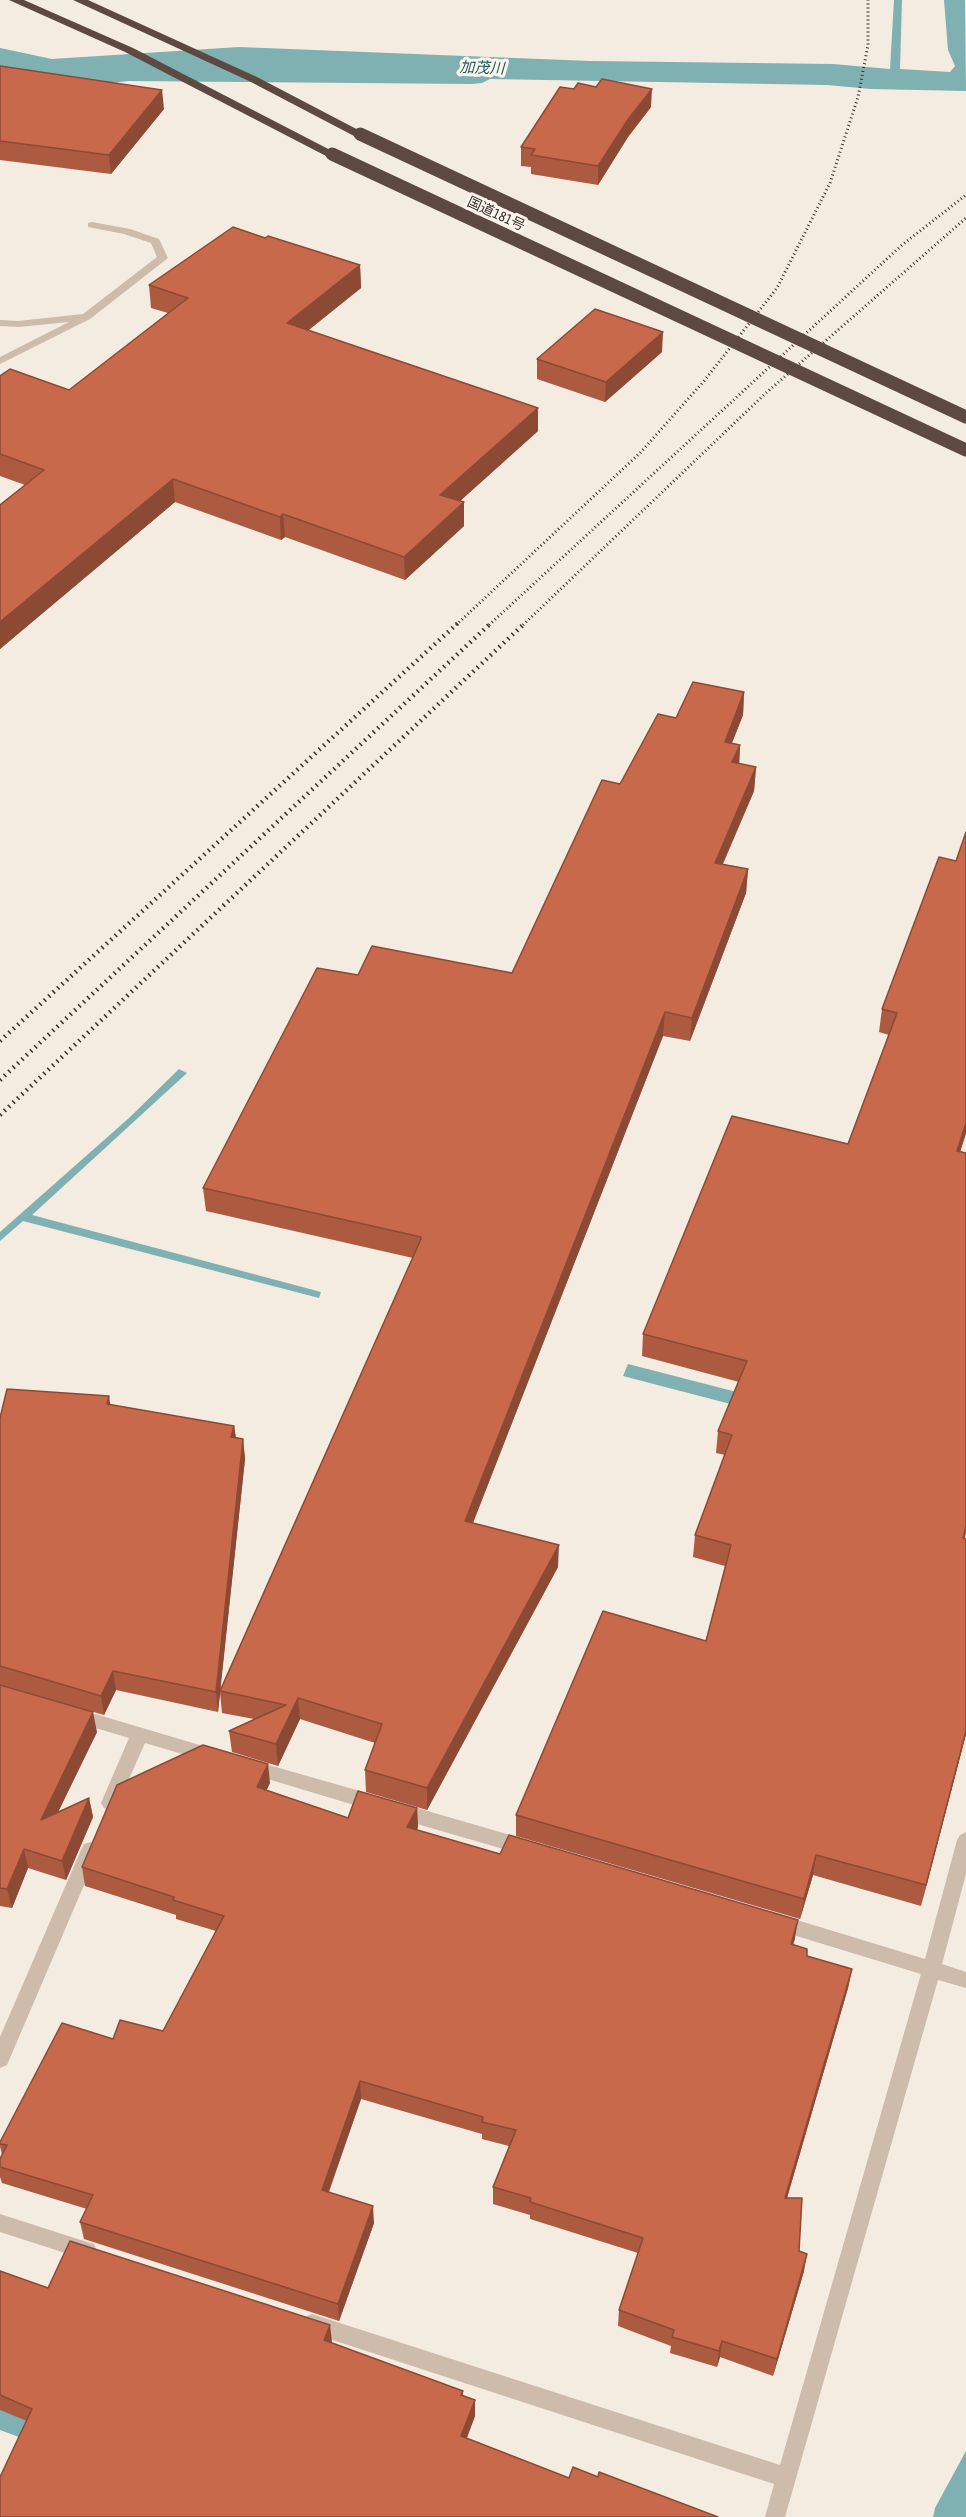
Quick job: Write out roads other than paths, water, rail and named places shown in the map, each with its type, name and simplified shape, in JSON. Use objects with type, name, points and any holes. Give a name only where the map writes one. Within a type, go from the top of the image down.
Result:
[{"type":"highway","name":"国道181号","points":[[15,0],[129,50],[332,154],[966,450]]},
{"type":"highway","name":"国道181号","points":[[79,0],[253,79],[360,134],[966,417]]},
{"type":"street","points":[[0,361],[65,330],[86,317],[163,258],[155,241],[126,231],[92,225]]},
{"type":"street","points":[[0,323],[18,324],[86,317]]},
{"type":"street","points":[[54,1709],[542,1852]]},
{"type":"street","points":[[0,2059],[140,1734]]},
{"type":"street","points":[[775,2517],[932,1968],[966,1840]]},
{"type":"street","points":[[760,1917],[962,1979]]},
{"type":"street","points":[[0,2223],[102,2256]]},
{"type":"street","points":[[296,2319],[786,2477]]},
{"type":"water","name":"加茂川","points":[[894,0],[902,0],[900,69],[950,72],[955,66],[948,50],[944,0],[965,0],[966,91],[871,89],[827,85],[490,79],[472,84],[129,81],[83,86],[0,74],[0,48],[52,59],[239,47],[590,61],[833,64],[890,69]]},
{"type":"water","points":[[179,1069],[187,1073],[32,1215],[321,1292],[319,1298],[23,1221],[0,1241],[0,1232],[129,1118]]},
{"type":"water","points":[[628,1364],[880,1429],[884,1444],[623,1376]]},
{"type":"water","points":[[966,2451],[966,2517],[933,2517],[935,2508]]},
{"type":"waterway","points":[[0,2418],[46,2435]]},
{"type":"railway","points":[[456,625],[640,453],[704,381],[777,288],[830,183],[858,97],[868,45],[868,0]]},
{"type":"railway","points":[[489,625],[902,245],[966,195]]},
{"type":"railway","points":[[523,625],[766,393],[966,218]]},
{"type":"railway","points":[[0,1041],[458,623]]},
{"type":"railway","points":[[0,1080],[491,623]]},
{"type":"railway","points":[[0,1115],[525,623]]}]
